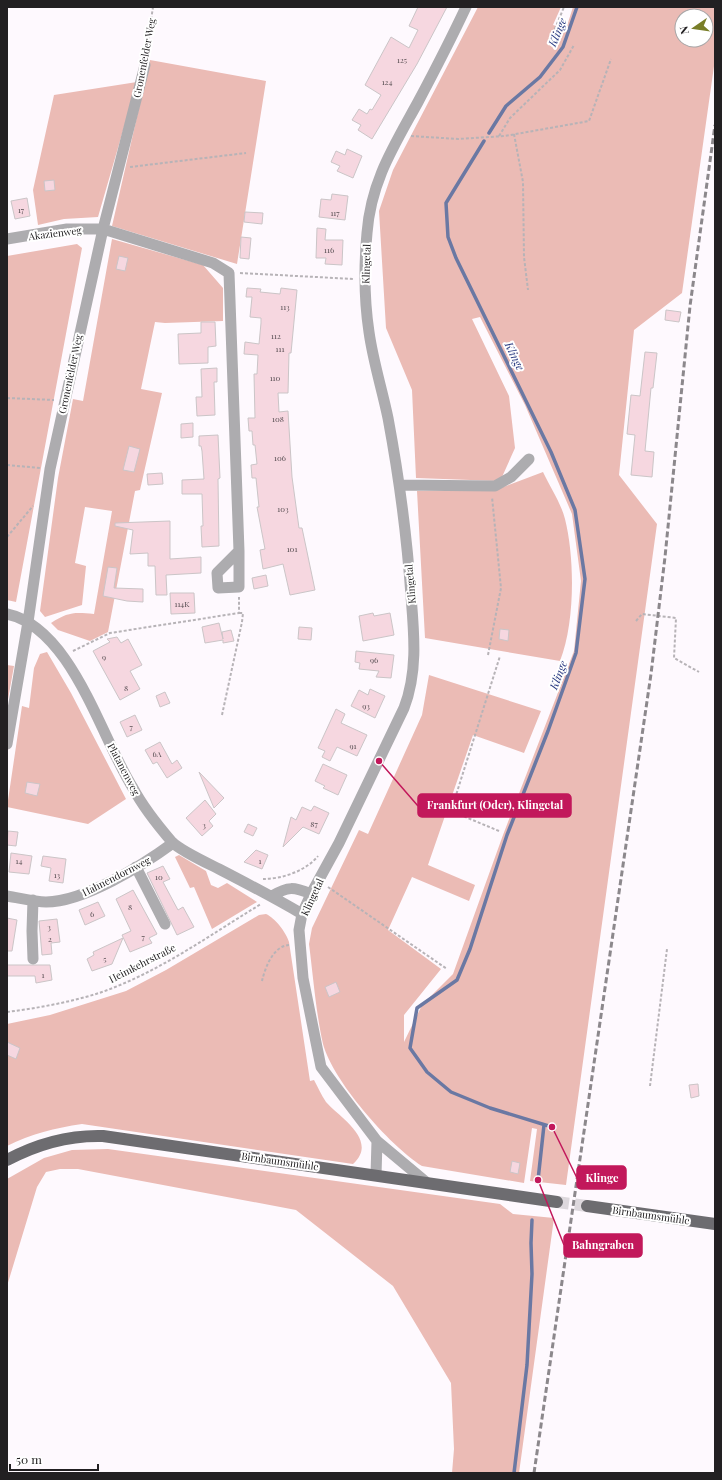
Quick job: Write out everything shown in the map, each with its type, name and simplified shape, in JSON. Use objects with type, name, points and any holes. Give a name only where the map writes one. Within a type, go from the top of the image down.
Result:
[{"type":"main road","name":"Birnbaumsmühle","points":[[7,1160],[22,1152],[49,1142],[81,1136],[103,1136],[557,1202]]},
{"type":"main road","name":"Birnbaumsmühle","points":[[587,1206],[715,1224]]},
{"type":"street","name":"Klingetal","points":[[426,1182],[377,1141],[321,1067],[303,978],[299,930],[302,914],[352,816],[409,694],[413,675],[414,643],[410,571],[400,484],[369,333],[364,279],[367,232],[372,198],[383,166],[448,47],[466,7]]},
{"type":"street","name":"Gronenfelder Weg","points":[[7,744],[28,622],[50,469],[64,400],[103,229],[145,65]]},
{"type":"street","name":"Akazienweg","points":[[7,239],[67,229],[103,229]]},
{"type":"street","points":[[103,229],[213,263],[229,273],[238,551],[239,587],[218,588],[217,573],[238,551]]},
{"type":"street","points":[[400,484],[495,486],[511,477],[529,458]]},
{"type":"street","name":"Platanenweg","points":[[7,614],[17,616],[28,622],[46,637],[63,656],[94,709],[132,788],[173,843],[199,859],[272,896],[302,914]]},
{"type":"street","name":"Hahnendornweg","points":[[7,896],[46,902],[77,896],[136,867],[173,843]]},
{"type":"street","points":[[136,867],[165,924]]},
{"type":"street","points":[[272,896],[284,888],[298,889],[312,894]]},
{"type":"street","points":[[33,900],[33,959]]},
{"type":"street","points":[[376,1175],[377,1141]]},
{"type":"path","name":"Gronenfelder Weg","points":[[145,65],[153,7]]},
{"type":"path","points":[[549,43],[564,7]]},
{"type":"path","points":[[499,136],[510,118],[560,70],[574,45]]},
{"type":"path","points":[[400,135],[458,139],[499,136],[589,121],[611,59]]},
{"type":"path","points":[[514,134],[522,182],[524,257],[528,290]]},
{"type":"path","points":[[120,166],[129,167],[246,153]]},
{"type":"path","points":[[229,273],[364,279]]},
{"type":"path","points":[[7,398],[64,400]]},
{"type":"path","points":[[7,465],[50,469]]},
{"type":"path","points":[[488,654],[501,588],[490,486]]},
{"type":"path","points":[[7,537],[47,490]]},
{"type":"path","points":[[239,587],[239,613]]},
{"type":"path","points":[[63,656],[110,633],[243,613],[222,715]]},
{"type":"path","points":[[636,620],[642,614],[676,618],[674,658],[699,672]]},
{"type":"path","points":[[499,831],[451,811],[500,656]]},
{"type":"path","points":[[257,879],[273,879],[290,874],[304,868],[320,853]]},
{"type":"path","points":[[318,882],[335,891],[447,969]]},
{"type":"path","name":"Heimkehrstraße","points":[[7,1012],[51,1005],[94,994],[128,980],[172,958],[272,896]]},
{"type":"path","points":[[262,981],[265,968],[278,949],[282,946],[300,945]]},
{"type":"path","points":[[650,1086],[667,949]]},
{"type":"shaded area","points":[[478,7],[561,7],[553,25],[566,29],[573,7],[715,7],[715,59],[682,293],[634,330],[619,475],[657,524],[566,1185],[530,1181],[537,1129],[532,1128],[524,1183],[422,1166],[394,1143],[379,1128],[350,1093],[338,1076],[329,1059],[323,1044],[318,1020],[309,944],[312,928],[359,830],[368,834],[422,715],[429,675],[541,711],[524,753],[473,735],[428,865],[475,885],[469,901],[412,877],[388,930],[441,969],[404,1015],[404,1042],[422,1005],[453,974],[503,835],[574,651],[581,581],[572,514],[525,405],[480,317],[472,319],[509,396],[515,448],[502,477],[498,481],[416,478],[412,390],[386,328],[379,211],[393,170]]},
{"type":"shaded area","points":[[150,60],[266,81],[237,264],[112,226]]},
{"type":"shaded area","points":[[137,82],[98,217],[64,219],[38,225],[33,190],[54,95]]},
{"type":"shaded area","points":[[112,239],[203,265],[223,288],[223,321],[155,322],[141,389],[162,393],[140,490],[135,491],[108,632],[90,641],[58,630],[51,623],[71,614],[94,614],[112,511],[85,507],[75,563],[86,566],[82,605],[45,617],[40,611],[58,478],[73,399],[83,401]]},
{"type":"shaded area","points":[[77,244],[82,248],[16,602],[7,600],[7,256]]},
{"type":"shaded area","points":[[543,472],[563,513],[571,553],[571,610],[569,628],[560,661],[425,638],[417,491],[495,490]]},
{"type":"shaded area","points":[[47,652],[71,693],[126,799],[88,824],[7,807],[22,706],[29,708],[34,668],[40,654]]},
{"type":"shaded area","points":[[7,665],[14,666],[7,705]]},
{"type":"shaded area","points":[[179,855],[206,871],[211,885],[218,888],[227,883],[257,902],[212,929],[194,887],[190,888],[175,857]]},
{"type":"shaded area","points":[[266,914],[280,926],[289,942],[310,1081],[314,1080],[326,1102],[348,1122],[360,1138],[362,1146],[360,1155],[353,1164],[82,1124],[43,1132],[7,1146],[7,1024],[50,1015],[126,991],[166,970],[259,915]]},
{"type":"shaded area","points":[[108,1149],[500,1204],[513,1214],[554,1218],[519,1473],[452,1473],[454,1449],[451,1383],[393,1286],[296,1210],[78,1169],[60,1169],[46,1172],[37,1187],[7,1286],[7,1179],[44,1158],[72,1150]]},
{"type":"building","points":[[418,7],[447,7],[417,64],[372,139],[358,130],[361,125],[352,120],[359,109],[367,114],[370,109],[372,110],[381,95],[365,85],[391,37],[409,48],[418,30],[409,26]]},
{"type":"building","points":[[347,149],[362,156],[353,178],[337,171],[340,166],[331,162],[336,151],[345,155]]},
{"type":"building","points":[[54,180],[55,190],[45,191],[44,181]]},
{"type":"building","points":[[332,194],[348,196],[345,220],[319,217],[321,199],[331,200]]},
{"type":"building","points":[[27,198],[30,216],[15,219],[11,201]]},
{"type":"building","points":[[245,212],[263,213],[262,224],[244,222]]},
{"type":"building","points":[[317,228],[326,229],[325,240],[343,240],[342,265],[325,264],[326,258],[316,258]]},
{"type":"building","points":[[241,237],[251,238],[249,259],[240,258]]},
{"type":"building","points":[[119,256],[128,258],[125,271],[116,269]]},
{"type":"building","points":[[247,288],[261,289],[260,292],[280,294],[281,288],[297,290],[291,353],[289,353],[288,393],[278,393],[279,412],[288,411],[292,477],[299,528],[302,528],[315,590],[290,595],[283,564],[263,569],[260,550],[265,549],[257,507],[259,507],[256,478],[252,478],[251,465],[257,464],[255,445],[253,445],[252,431],[249,431],[248,418],[255,418],[254,374],[257,374],[258,355],[244,354],[245,342],[259,344],[261,318],[250,317],[252,297],[246,297]]},
{"type":"building","points":[[666,310],[681,312],[679,322],[665,320]]},
{"type":"building","points":[[201,322],[215,322],[216,346],[208,347],[208,363],[179,364],[178,334],[201,333]]},
{"type":"building","points":[[645,352],[657,353],[653,388],[651,388],[645,451],[654,452],[652,477],[631,475],[635,435],[627,434],[631,395],[640,396]]},
{"type":"building","points":[[217,368],[217,382],[214,382],[215,415],[197,416],[196,397],[202,397],[201,369]]},
{"type":"building","points":[[193,423],[193,437],[181,438],[181,424]]},
{"type":"building","points":[[218,435],[220,478],[218,479],[219,546],[202,547],[202,494],[182,494],[182,480],[204,479],[202,451],[201,446],[199,446],[199,436]]},
{"type":"building","points":[[129,446],[140,449],[134,472],[123,470]]},
{"type":"building","points":[[162,473],[163,484],[148,485],[147,474]]},
{"type":"building","points":[[170,521],[170,559],[201,557],[201,573],[166,575],[167,595],[156,595],[155,566],[148,566],[148,553],[130,554],[133,530],[115,526],[115,523]]},
{"type":"building","points":[[108,567],[117,568],[114,588],[143,589],[143,602],[127,601],[103,596]]},
{"type":"building","points":[[266,575],[268,586],[254,589],[252,578]]},
{"type":"building","points":[[170,593],[194,593],[195,613],[171,614]]},
{"type":"building","points":[[373,613],[374,616],[390,613],[394,635],[363,641],[359,616]]},
{"type":"building","points":[[219,623],[223,639],[222,632],[231,630],[234,641],[223,643],[223,640],[205,643],[202,627]]},
{"type":"building","points":[[299,627],[312,628],[311,640],[298,639]]},
{"type":"building","points":[[500,629],[509,630],[508,641],[499,639]]},
{"type":"building","points":[[117,637],[121,643],[128,639],[142,665],[130,671],[140,689],[120,700],[93,651],[110,642],[107,639]]},
{"type":"building","points":[[356,651],[394,655],[391,678],[376,677],[379,671],[359,669],[360,663],[355,662]]},
{"type":"building","points":[[370,689],[385,696],[375,718],[351,706],[359,690],[368,695]]},
{"type":"building","points":[[165,692],[170,703],[160,707],[156,696]]},
{"type":"building","points":[[336,709],[345,714],[341,723],[367,735],[357,756],[337,747],[330,761],[322,757],[325,751],[318,748]]},
{"type":"building","points":[[135,715],[142,730],[127,737],[120,722]]},
{"type":"building","points":[[160,742],[172,764],[177,760],[182,768],[167,778],[157,762],[153,764],[145,750]]},
{"type":"building","points":[[323,764],[347,775],[338,795],[323,788],[325,786],[315,781]]},
{"type":"building","points":[[199,772],[224,798],[214,808]]},
{"type":"building","points":[[27,782],[40,784],[37,796],[25,793]]},
{"type":"building","points":[[205,800],[216,814],[209,821],[213,826],[202,836],[186,818]]},
{"type":"building","points":[[314,806],[329,813],[319,834],[303,827],[283,847],[291,817],[296,820],[302,807],[311,811]]},
{"type":"building","points":[[248,824],[257,828],[253,836],[244,832]]},
{"type":"building","points":[[8,831],[18,832],[16,846],[7,845]]},
{"type":"building","points":[[256,850],[268,855],[262,869],[244,862]]},
{"type":"building","points":[[11,853],[32,856],[29,874],[9,872]]},
{"type":"building","points":[[43,856],[66,859],[63,883],[49,881],[51,868],[41,866]]},
{"type":"building","points":[[163,866],[170,879],[163,882],[178,910],[183,907],[194,927],[177,935],[147,873]]},
{"type":"building","points":[[133,890],[157,934],[149,938],[152,943],[130,952],[122,935],[131,931],[116,899]]},
{"type":"building","points":[[98,902],[105,916],[85,925],[79,910]]},
{"type":"building","points":[[7,918],[17,920],[12,951],[7,951]]},
{"type":"building","points":[[57,919],[60,942],[51,943],[52,954],[42,955],[39,921]]},
{"type":"building","points":[[123,938],[112,964],[92,971],[87,959],[94,955],[93,952]]},
{"type":"building","points":[[7,965],[50,965],[52,980],[36,983],[35,976],[7,976]]},
{"type":"building","points":[[336,982],[340,992],[329,997],[325,987]]},
{"type":"building","points":[[7,1042],[20,1048],[16,1059],[7,1055]]},
{"type":"building","points":[[698,1084],[699,1096],[691,1098],[689,1085]]},
{"type":"building","points":[[512,1161],[520,1163],[518,1174],[510,1172]]},
{"type":"waterway","name":"Klinge","points":[[489,133],[506,106],[540,77],[563,47],[577,7]]},
{"type":"waterway","name":"Klinge","points":[[484,141],[446,203],[448,237],[456,258],[551,452],[575,510],[585,579],[576,653],[548,731],[507,835],[470,949],[457,980],[417,1008],[410,1048],[427,1072],[451,1092],[490,1108],[552,1127]]},
{"type":"waterway","points":[[538,1180],[544,1125]]},
{"type":"waterway","points":[[514,1473],[527,1365],[532,1274],[532,1220]]},
{"type":"tunnel","points":[[557,1202],[587,1206]]},
{"type":"railway","points":[[534,1473],[651,674],[665,557],[690,306],[715,125]]},
{"type":"place","name":"Frankfurt (Oder), Klingetal","points":[[379,761]]},
{"type":"place","name":"Klinge","points":[[552,1127]]},
{"type":"place","name":"Bahngraben","points":[[538,1180]]}]
